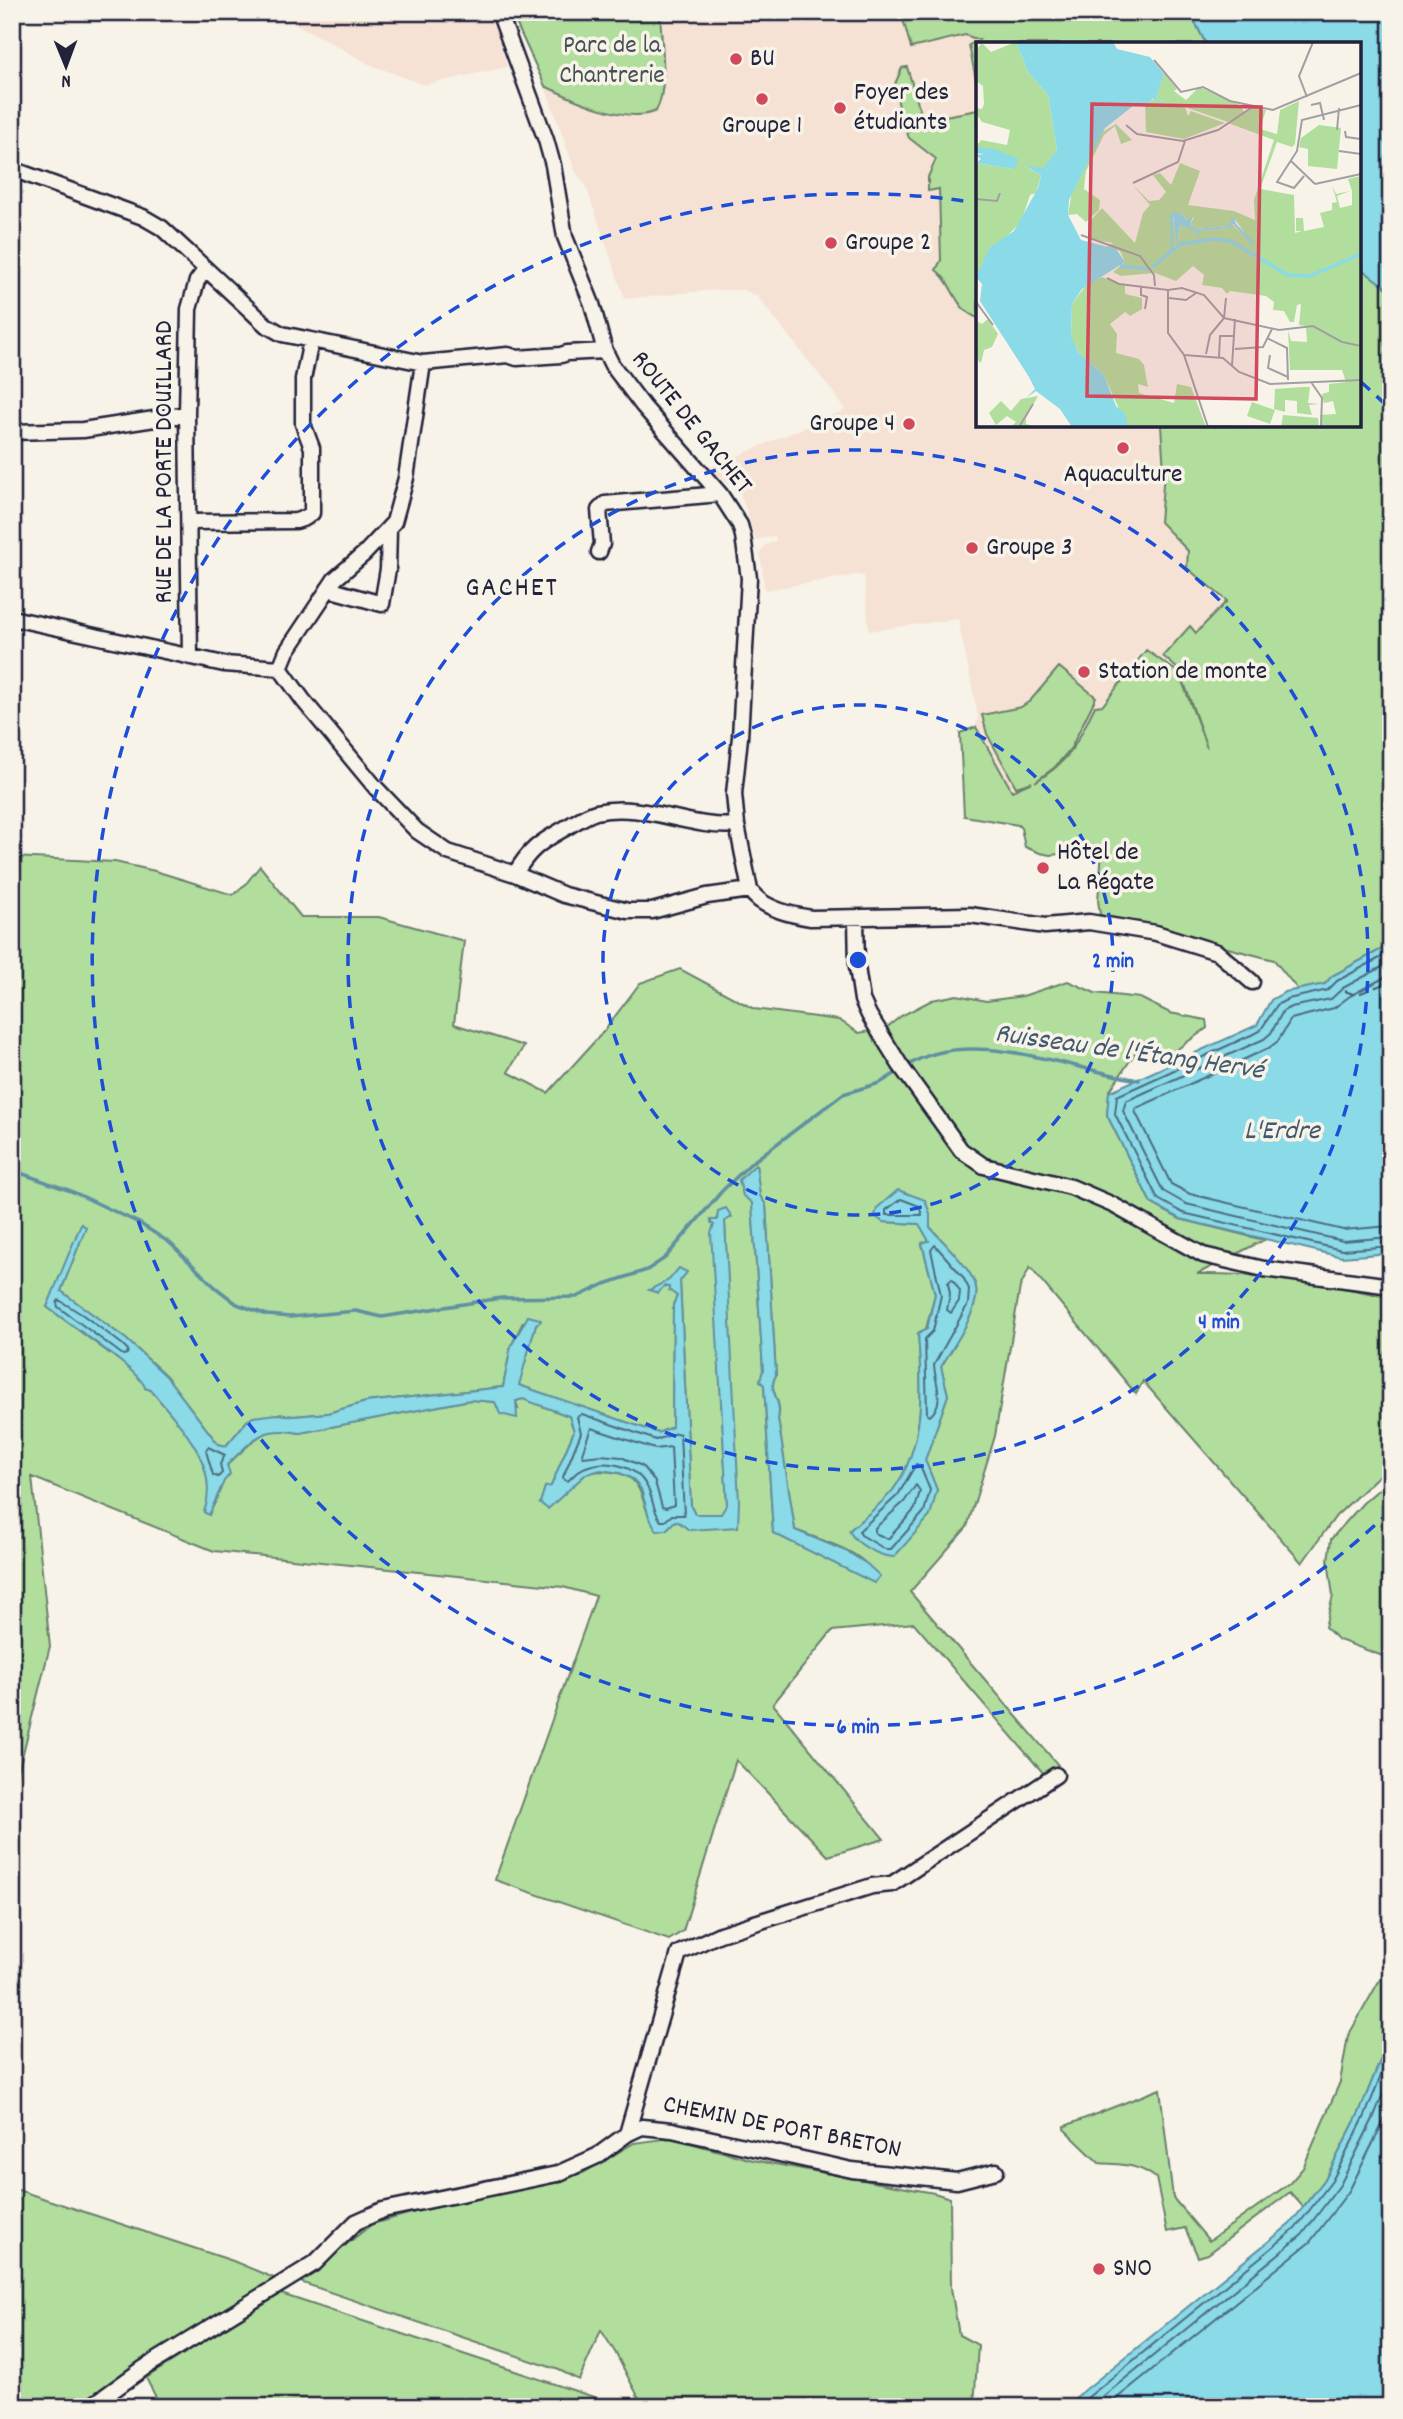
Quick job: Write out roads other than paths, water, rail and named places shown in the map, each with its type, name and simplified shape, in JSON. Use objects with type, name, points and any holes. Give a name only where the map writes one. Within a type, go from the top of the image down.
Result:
[{"type":"street","name":"ROUTE DE GACHET","points":[[499,12],[546,140],[565,237],[592,304],[605,351],[612,365],[643,406],[720,494],[740,525],[747,552],[749,578],[734,794],[737,825],[750,890]]},
{"type":"street","points":[[12,169],[143,218],[162,228],[265,325],[282,334],[423,363],[508,355],[517,358],[605,351]]},
{"type":"street","name":"RUE DE LA PORTE DOUILLARD","points":[[190,657],[187,414],[189,309],[197,281],[205,271]]},
{"type":"street","points":[[188,522],[296,521],[312,513],[312,448],[303,424],[303,379],[311,341]]},
{"type":"street","points":[[280,668],[287,651],[335,579],[394,522],[406,478],[423,363]]},
{"type":"street","points":[[12,432],[83,430],[187,414]]},
{"type":"street","points":[[598,552],[602,544],[599,510],[605,504],[720,494]]},
{"type":"street","points":[[328,589],[383,604],[388,569],[389,529]]},
{"type":"street","points":[[12,618],[224,664],[280,668]]},
{"type":"street","points":[[280,668],[376,788],[417,831],[449,852],[515,874],[587,903],[628,911],[652,911],[707,896],[750,890],[760,901],[798,916],[856,918],[970,915],[1045,926],[1088,922],[1156,933],[1217,952],[1252,982]]},
{"type":"street","points":[[515,874],[526,854],[551,836],[593,813],[642,810],[714,825],[737,825]]},
{"type":"street","points":[[856,918],[857,967],[862,1000],[902,1069],[961,1150],[984,1166],[1071,1187],[1113,1205],[1203,1255],[1264,1269],[1391,1286]]},
{"type":"street","points":[[627,2134],[679,1954],[720,1934],[872,1886],[891,1885],[1056,1775]]},
{"type":"street","name":"CHEMIN DE PORT BRETON","points":[[90,2407],[144,2368],[315,2263],[356,2222],[383,2210],[557,2174],[597,2156],[627,2134],[642,2127],[672,2130],[852,2170],[957,2181],[996,2171]]},
{"type":"water","points":[[1190,12],[1391,12],[1391,291],[1361,268],[1361,42],[1205,42]]},
{"type":"water","name":"L'Erdre","points":[[1391,944],[1391,1253],[1342,1257],[1180,1219],[1151,1203],[1107,1115],[1109,1092],[1257,1025],[1271,1000],[1285,992],[1325,984],[1332,976]]},
{"type":"water","points":[[756,1164],[760,1196],[766,1205],[776,1375],[773,1386],[795,1530],[848,1552],[867,1564],[880,1576],[874,1583],[773,1533],[764,1385],[760,1381],[763,1370],[752,1203],[743,1196],[739,1180]]},
{"type":"water","points":[[898,1190],[925,1200],[930,1214],[930,1227],[970,1273],[976,1288],[976,1297],[970,1318],[941,1367],[948,1395],[925,1460],[937,1490],[930,1516],[894,1557],[868,1549],[849,1531],[893,1490],[904,1473],[916,1435],[921,1394],[918,1333],[927,1329],[935,1294],[922,1243],[929,1241],[919,1224],[883,1222],[875,1216],[877,1208]]},
{"type":"water","points":[[726,1208],[732,1217],[725,1221],[738,1527],[689,1530],[675,1521],[666,1530],[657,1531],[649,1517],[641,1489],[633,1479],[620,1473],[601,1470],[586,1474],[548,1509],[540,1503],[545,1487],[551,1486],[574,1431],[569,1416],[523,1399],[516,1401],[517,1418],[500,1414],[495,1402],[470,1400],[300,1433],[266,1433],[251,1442],[227,1465],[230,1474],[224,1481],[209,1515],[204,1512],[208,1494],[207,1478],[202,1462],[185,1431],[151,1390],[145,1388],[131,1371],[47,1307],[81,1224],[86,1227],[61,1291],[126,1339],[166,1376],[218,1444],[226,1446],[253,1417],[328,1413],[366,1402],[503,1387],[511,1346],[528,1316],[541,1321],[536,1324],[519,1385],[658,1433],[672,1427],[673,1305],[677,1296],[669,1287],[664,1286],[658,1293],[649,1290],[669,1280],[679,1268],[687,1272],[680,1281],[691,1507],[695,1514],[721,1514],[727,1504],[711,1233],[714,1225],[711,1220],[717,1220],[718,1211]]},
{"type":"water","points":[[1391,2034],[1391,2407],[1064,2407],[1290,2224],[1326,2178],[1359,2113]]},
{"type":"waterway","name":"Ruisseau de l'Étang Hervé","points":[[906,1067],[930,1055],[958,1049],[988,1050],[1052,1060],[1139,1080]]},
{"type":"waterway","name":"Ruisseau de l'Étang Hervé","points":[[12,1170],[71,1191],[139,1223],[170,1243],[215,1287],[237,1304],[267,1315],[290,1317],[356,1311],[382,1317],[501,1298],[577,1297],[647,1270],[665,1258],[722,1191],[750,1164],[843,1094],[880,1083],[896,1073]]},
{"type":"place","name":"BU","points":[[736,59]]},
{"type":"place","name":"Groupe 1","points":[[762,99]]},
{"type":"place","name":"Foyer des étudiants","points":[[840,108]]},
{"type":"place","name":"Groupe 2","points":[[831,243]]},
{"type":"place","name":"Groupe 4","points":[[909,424]]},
{"type":"place","name":"Aquaculture","points":[[1123,448]]},
{"type":"place","name":"Groupe 3","points":[[972,548]]},
{"type":"place","name":"Station de monte","points":[[1084,672]]},
{"type":"place","name":"Hôtel de La Régate","points":[[1043,868]]},
{"type":"place","name":"SNO","points":[[1099,2269]]},
{"type":"district","name":"GACHET","points":[[512,590]]},
{"type":"park label","name":"Parc de la Chantrerie","points":[[612,61]]}]
